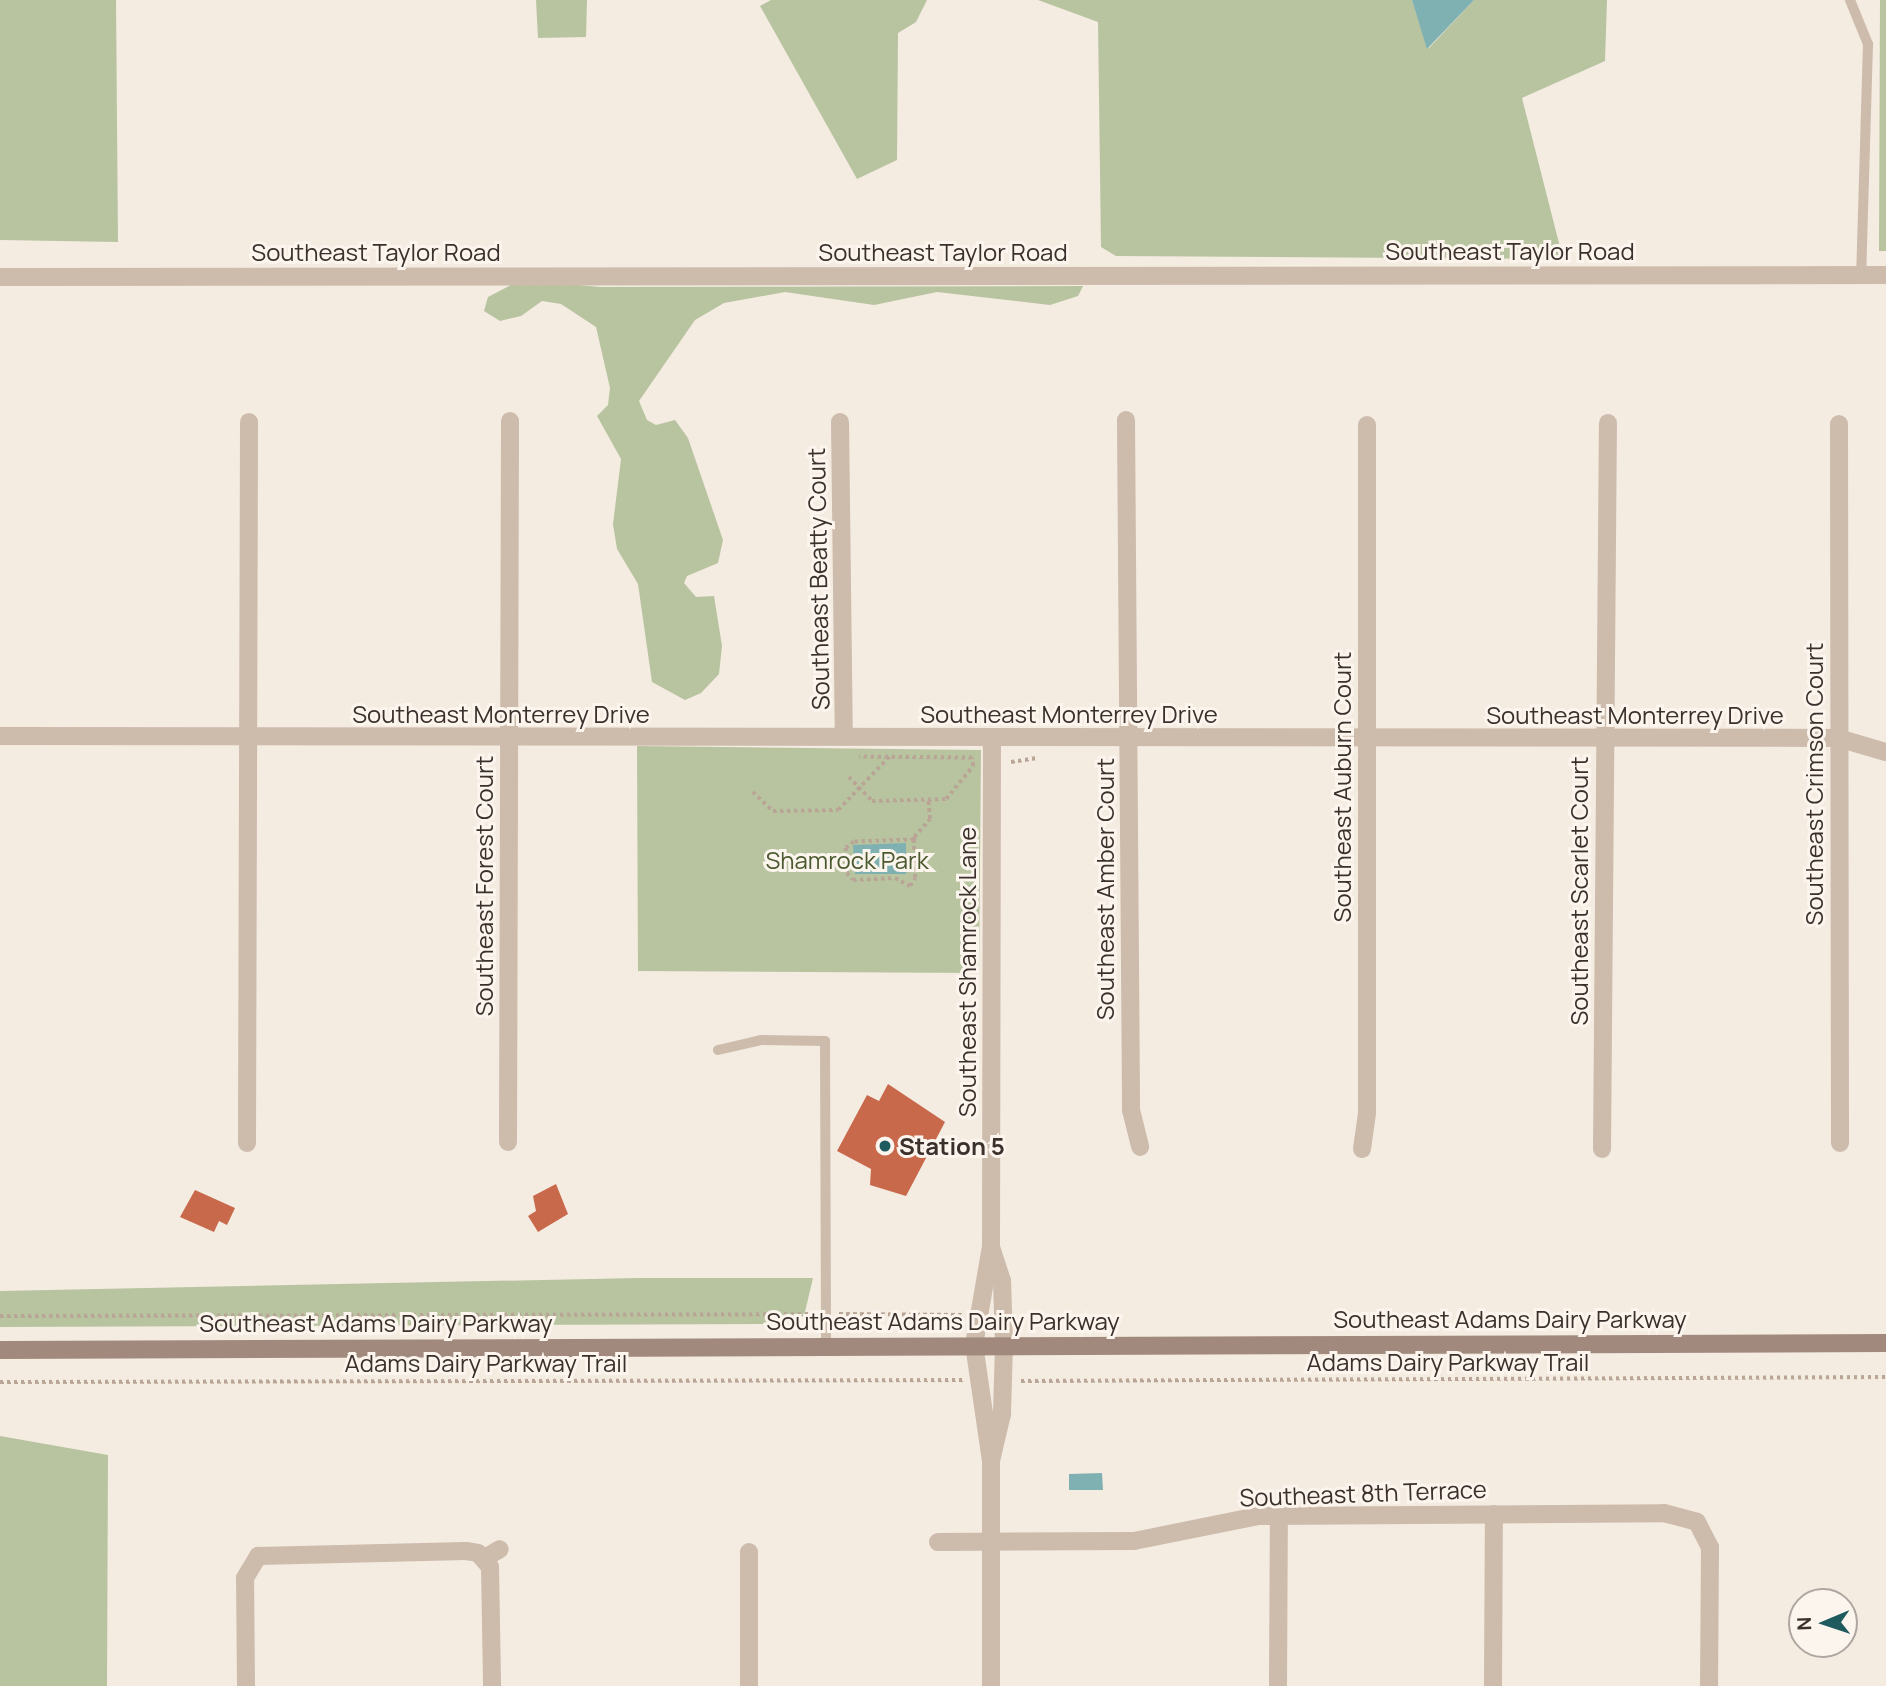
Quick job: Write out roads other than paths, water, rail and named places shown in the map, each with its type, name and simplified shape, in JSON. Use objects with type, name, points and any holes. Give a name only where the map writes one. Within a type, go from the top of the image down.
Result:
[{"type":"main road","name":"Southeast Adams Dairy Parkway","points":[[0,1350],[1886,1343]]},
{"type":"street","name":"Southeast Taylor Road","points":[[0,277],[1886,275]]},
{"type":"street","name":"Southeast Amber Court","points":[[1126,420],[1131,1110],[1140,1147]]},
{"type":"street","name":"Southeast Forest Court","points":[[508,1142],[510,421]]},
{"type":"street","points":[[247,1143],[249,422]]},
{"type":"street","name":"Southeast Beatty Court","points":[[840,422],[844,735]]},
{"type":"street","name":"Southeast Scarlet Court","points":[[1602,1149],[1608,423]]},
{"type":"street","name":"Southeast Crimson Court","points":[[1839,424],[1840,1143]]},
{"type":"street","name":"Southeast Auburn Court","points":[[1362,1149],[1367,1112],[1367,425]]},
{"type":"street","name":"Southeast Monterrey Drive","points":[[0,736],[509,739],[844,735],[1128,740],[1838,738],[1886,752]]},
{"type":"street","name":"Southeast Shamrock Lane","points":[[991,1686],[991,1461],[974,1345],[991,1247],[992,739]]},
{"type":"street","name":"Southeast Shamrock Lane","points":[[991,1247],[1002,1280],[1004,1345],[1002,1414],[991,1461]]},
{"type":"street","name":"Southeast 8th Terrace","points":[[938,1542],[1133,1541],[1279,1515],[1664,1513],[1697,1522],[1710,1547],[1709,1686]]},
{"type":"street","points":[[1493,1686],[1494,1514]]},
{"type":"street","points":[[1278,1686],[1279,1515]]},
{"type":"street","points":[[246,1686],[245,1578],[248,1555],[466,1551],[493,1553],[492,1686]]},
{"type":"street","points":[[749,1552],[749,1686]]},
{"type":"lane","points":[[1850,0],[1868,44],[1861,275]]},
{"type":"lane","points":[[718,1050],[761,1040],[825,1041],[826,1345]]},
{"type":"water","points":[[1412,0],[1474,0],[1427,49]]},
{"type":"water","points":[[906,843],[906,874],[855,874],[853,845]]},
{"type":"water","points":[[1102,1473],[1103,1490],[1069,1490],[1069,1474]]},
{"type":"place","name":"Station 5","points":[[885,1146]]},
{"type":"park label","name":"Shamrock Park","points":[[847,860]]}]
